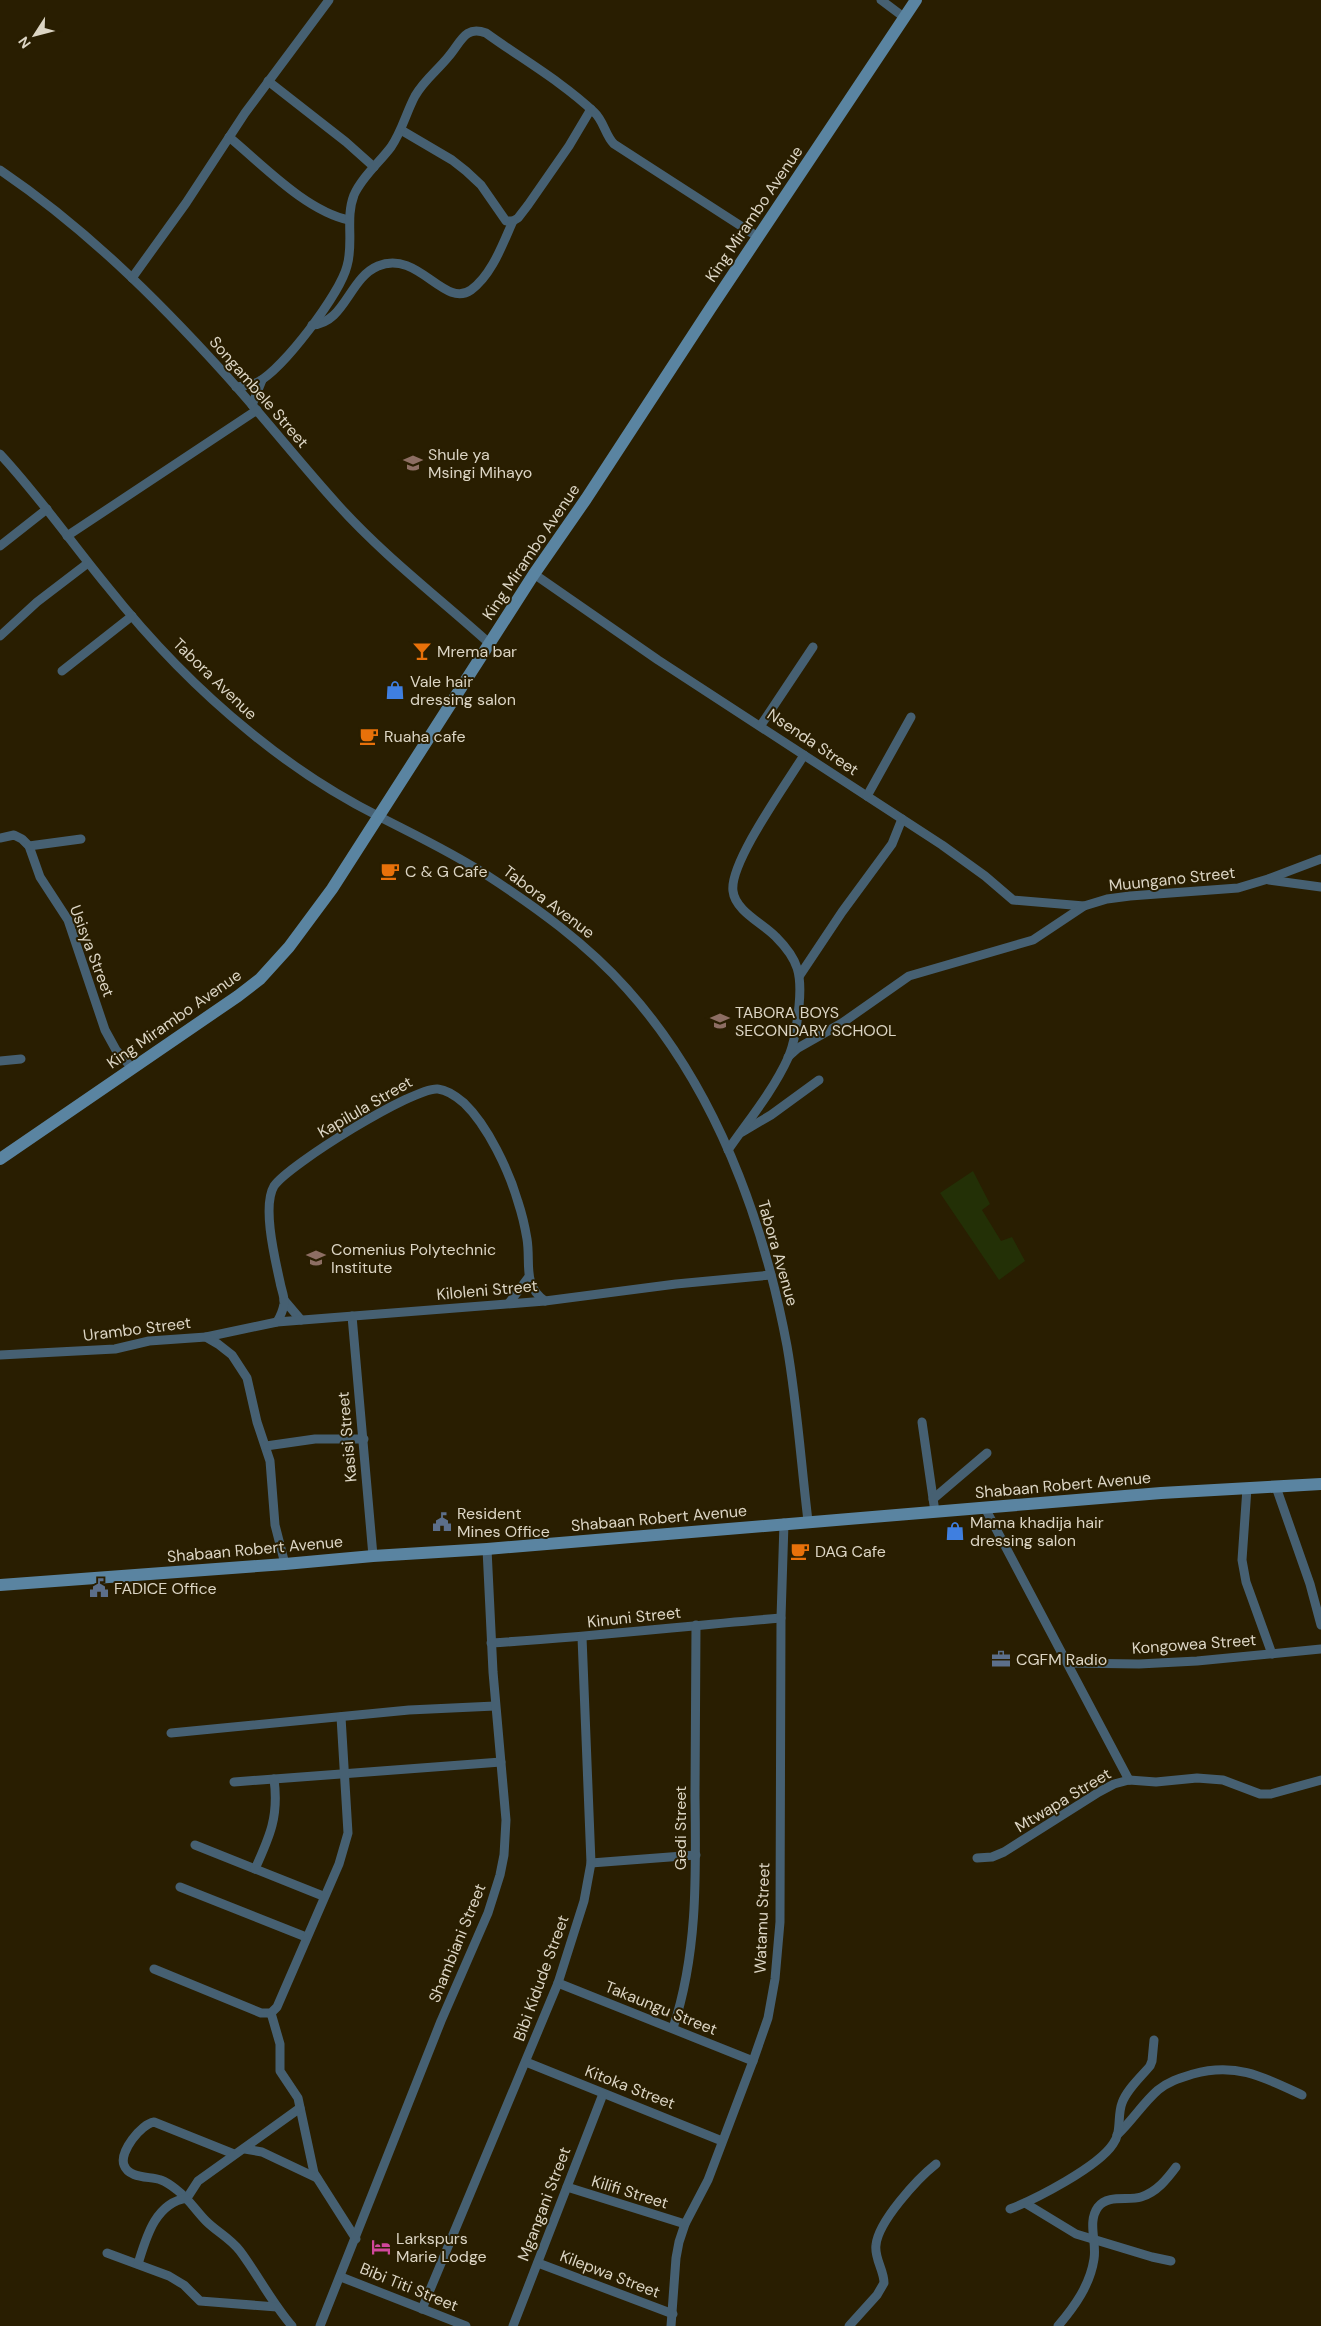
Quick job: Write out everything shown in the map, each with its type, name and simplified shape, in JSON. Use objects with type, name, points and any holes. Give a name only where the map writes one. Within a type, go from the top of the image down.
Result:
[{"type":"main road","name":"King Mirambo Avenue","points":[[0,1159],[132,1068],[197,1026],[260,978],[289,947],[332,889],[534,574],[586,499],[916,0]]},
{"type":"main road","name":"Shabaan Robert Avenue","points":[[0,1586],[373,1556],[487,1549],[808,1521],[1321,1484]]},
{"type":"street","points":[[132,278],[268,81],[329,0]]},
{"type":"street","points":[[881,0],[905,18]]},
{"type":"street","points":[[236,387],[256,383],[262,379],[278,364],[327,305],[347,269],[350,254],[349,220],[355,195],[401,130],[407,112],[421,87],[450,55],[464,34],[477,30],[486,33],[559,82],[598,116],[614,144],[758,237]]},
{"type":"street","points":[[268,81],[346,142],[374,167]]},
{"type":"street","points":[[312,325],[329,321],[360,280],[368,272],[382,264],[404,264],[423,273],[448,292],[457,295],[472,290],[482,279],[513,221],[518,218],[528,205],[573,140],[591,109]]},
{"type":"street","points":[[401,130],[459,165],[481,186],[506,220],[513,221]]},
{"type":"street","points":[[230,138],[314,205],[337,217],[349,220]]},
{"type":"street","name":"Songambele Street","points":[[0,170],[68,220],[132,278],[236,387],[338,505],[370,539],[489,643]]},
{"type":"street","points":[[67,536],[254,408],[262,379]]},
{"type":"street","name":"Tabora Avenue","points":[[0,454],[47,508],[88,563],[132,616],[200,688],[252,734],[301,769],[378,816],[446,850],[542,913],[606,966],[664,1033],[696,1084],[728,1150],[742,1184],[771,1275],[788,1351],[808,1521]]},
{"type":"street","points":[[1,545],[47,508]]},
{"type":"street","points":[[0,636],[37,602],[88,563]]},
{"type":"street","name":"Nsenda Street","points":[[534,574],[658,660],[761,725],[902,819],[985,876],[1013,900],[1084,906]]},
{"type":"street","points":[[62,671],[132,616]]},
{"type":"street","points":[[761,725],[813,647]]},
{"type":"street","points":[[867,796],[911,717]]},
{"type":"street","name":"Muungano Street","points":[[788,1057],[797,1021],[800,975],[795,960],[788,949],[738,903],[732,894],[732,882],[744,850],[804,755]]},
{"type":"street","points":[[800,975],[842,912],[892,844],[902,819]]},
{"type":"street","points":[[0,838],[14,835],[22,839],[29,846],[81,840]]},
{"type":"street","name":"Usisya Street","points":[[29,846],[40,876],[68,920],[105,1030],[116,1050],[132,1068]]},
{"type":"street","name":"Muungano Street","points":[[728,1150],[788,1057],[798,1048],[842,1023],[908,976],[1033,940],[1084,906],[1107,899],[1228,890],[1268,880],[1321,859]]},
{"type":"street","name":"Muungano Street","points":[[1268,880],[1321,887]]},
{"type":"street","points":[[0,1061],[21,1059]]},
{"type":"street","points":[[739,1133],[771,1115],[819,1080]]},
{"type":"street","name":"Kapilula Street","points":[[301,1320],[284,1300],[276,1265],[269,1211],[270,1197],[274,1186],[300,1163],[365,1121],[408,1096],[423,1090],[438,1089],[451,1093],[465,1104],[491,1140],[518,1200],[529,1250],[528,1278]]},
{"type":"street","name":"Kiloleni Street","points":[[206,1337],[277,1322],[545,1301],[676,1284],[771,1275]]},
{"type":"street","points":[[509,1303],[528,1278],[538,1296],[545,1301]]},
{"type":"street","points":[[277,1322],[284,1300]]},
{"type":"street","name":"Kasisi Street","points":[[352,1316],[373,1556]]},
{"type":"street","name":"Urambo Street","points":[[0,1355],[115,1349],[149,1341],[206,1337],[232,1355],[248,1378],[257,1422],[270,1461],[275,1525],[285,1564]]},
{"type":"street","points":[[922,1422],[935,1512]]},
{"type":"street","points":[[266,1446],[315,1439],[364,1439]]},
{"type":"street","points":[[933,1499],[987,1453]]},
{"type":"street","points":[[1276,1487],[1310,1584],[1321,1625]]},
{"type":"street","points":[[1247,1488],[1242,1560],[1246,1582],[1272,1654]]},
{"type":"street","name":"Mtwapa Street","points":[[977,1858],[992,1857],[1004,1852],[1099,1792],[1114,1784],[1129,1780],[985,1508]]},
{"type":"street","name":"Watamu Street","points":[[672,2326],[676,2258],[685,2224],[708,2180],[753,2061],[768,2018],[775,1979],[780,1922],[781,1618],[784,1523]]},
{"type":"street","name":"Shambiani Street","points":[[320,2326],[438,2030],[488,1913],[500,1875],[504,1855],[506,1820],[495,1706],[487,1549]]},
{"type":"street","name":"Kinuni Street","points":[[491,1642],[582,1637],[781,1618]]},
{"type":"street","name":"Gedi Street","points":[[673,2028],[687,1976],[694,1924],[696,1855],[696,1625]]},
{"type":"street","name":"Bibi Kidude Street","points":[[422,2309],[558,1982],[584,1901],[591,1863],[582,1637]]},
{"type":"street","name":"Kongowea Street","points":[[1068,1663],[1139,1664],[1321,1649]]},
{"type":"street","points":[[171,1733],[409,1710],[495,1706]]},
{"type":"street","points":[[154,1969],[261,2013],[271,2013],[277,2007],[338,1864],[348,1833],[341,1717]]},
{"type":"street","points":[[234,1782],[501,1762]]},
{"type":"street","points":[[1129,1780],[1156,1782],[1197,1778],[1223,1780],[1260,1794],[1271,1794],[1321,1780]]},
{"type":"street","points":[[255,1869],[274,1824],[276,1810],[274,1779]]},
{"type":"street","points":[[195,1845],[323,1896]]},
{"type":"street","points":[[591,1863],[696,1855]]},
{"type":"street","points":[[180,1887],[306,1937]]},
{"type":"street","name":"Takaungu Street","points":[[558,1982],[753,2061]]},
{"type":"street","points":[[271,2013],[280,2044],[280,2071],[298,2098],[317,2178],[356,2239]]},
{"type":"street","points":[[1010,2209],[1025,2203],[1081,2172],[1102,2157],[1114,2143],[1117,2136],[1122,2102],[1150,2066],[1154,2040]]},
{"type":"street","name":"Kitoka Street","points":[[526,2062],[722,2141]]},
{"type":"street","points":[[1117,2136],[1158,2090],[1169,2082],[1197,2073],[1227,2068],[1246,2071],[1302,2095]]},
{"type":"street","name":"Mgangani Street","points":[[513,2326],[603,2094]]},
{"type":"street","points":[[138,2264],[148,2234],[160,2214],[174,2201],[186,2198],[195,2183],[300,2108]]},
{"type":"street","points":[[234,2154],[163,2124],[150,2122],[130,2143],[124,2156],[124,2165],[126,2169],[136,2175],[163,2181],[171,2185],[186,2198],[205,2220],[233,2243],[292,2326]]},
{"type":"street","points":[[245,2149],[262,2152],[317,2178]]},
{"type":"street","points":[[849,2326],[877,2295],[884,2284],[876,2255],[877,2240],[909,2189],[936,2164]]},
{"type":"street","points":[[1058,2326],[1077,2302],[1090,2277],[1095,2257],[1095,2212],[1103,2202],[1140,2197],[1148,2194],[1158,2188],[1176,2167]]},
{"type":"street","points":[[171,2185],[195,2183]]},
{"type":"street","name":"Kilifi Street","points":[[566,2188],[685,2224]]},
{"type":"street","points":[[1025,2203],[1060,2226],[1094,2240],[1170,2261]]},
{"type":"street","points":[[107,2253],[178,2281],[200,2301],[276,2306]]},
{"type":"street","name":"Kilepwa Street","points":[[538,2263],[673,2314]]},
{"type":"street","name":"Bibi Titi Street","points":[[341,2277],[466,2326]]},
{"type":"green space","points":[[973,1171],[990,1204],[982,1210],[1001,1241],[1012,1237],[1025,1261],[999,1280],[940,1193]]},
{"type":"place","name":"Shule ya Msingi Mihayo","points":[[413,463]]},
{"type":"place","name":"Mrema bar","points":[[422,651]]},
{"type":"place","name":"Vale hair dressing salon","points":[[395,690]]},
{"type":"place","name":"Ruaha cafe","points":[[369,736]]},
{"type":"place","name":"C & G Cafe","points":[[390,871]]},
{"type":"place","name":"TABORA BOYS SECONDARY SCHOOL","points":[[720,1021]]},
{"type":"place","name":"Comenius Polytechnic Institute","points":[[316,1258]]},
{"type":"place","name":"Resident Mines Office","points":[[442,1522]]},
{"type":"place","name":"Mama khadija hair dressing salon","points":[[955,1531]]},
{"type":"place","name":"DAG Cafe","points":[[800,1551]]},
{"type":"place","name":"FADICE Office","points":[[99,1588]]},
{"type":"place","name":"CGFM Radio","points":[[1001,1659]]},
{"type":"place","name":"Larkspurs Marie Lodge","points":[[381,2247]]}]
